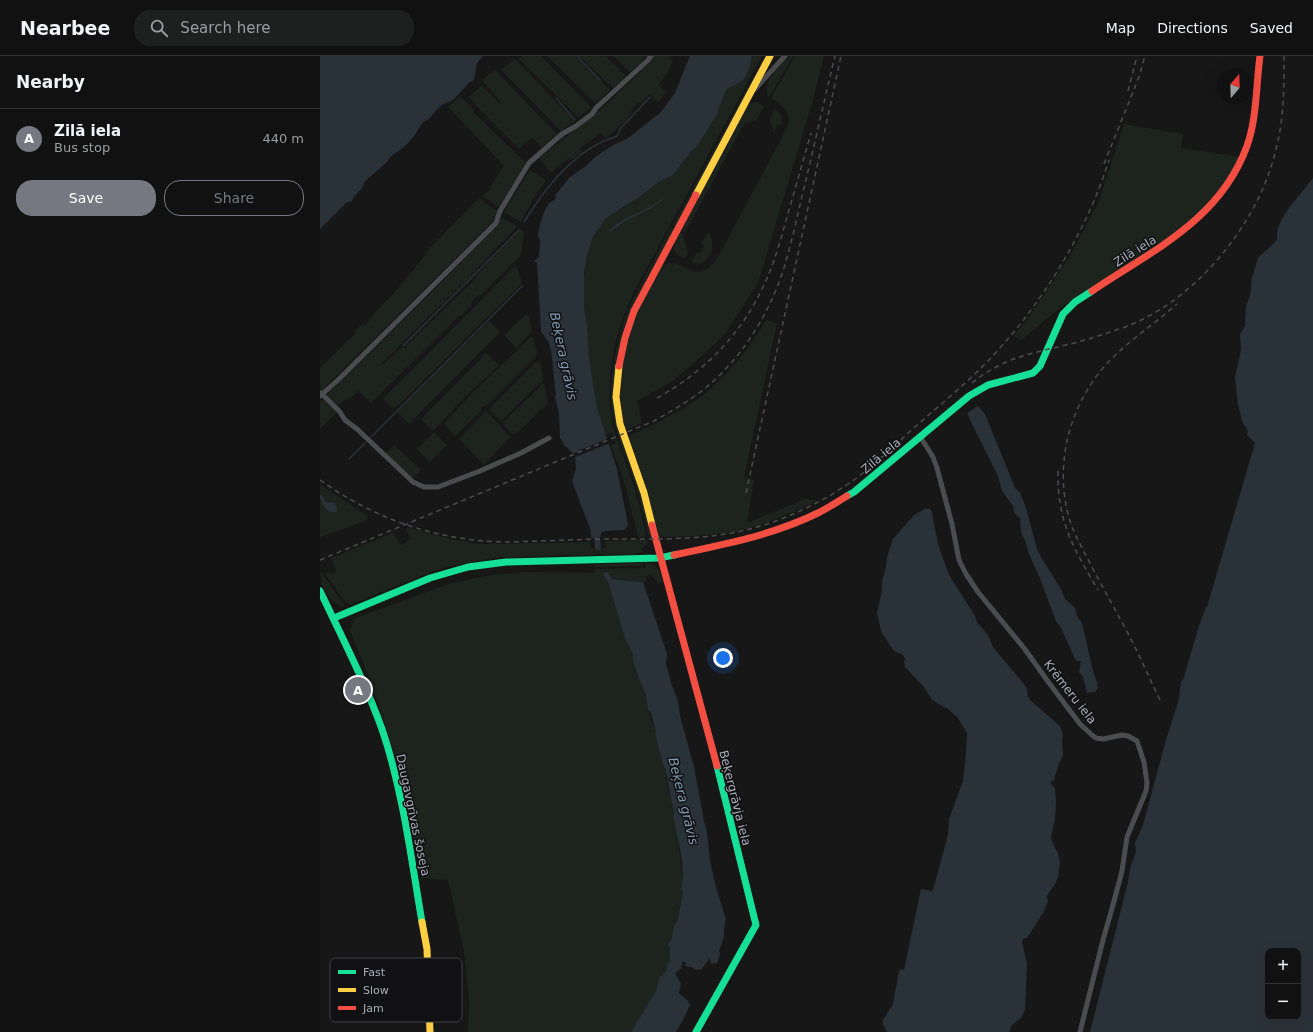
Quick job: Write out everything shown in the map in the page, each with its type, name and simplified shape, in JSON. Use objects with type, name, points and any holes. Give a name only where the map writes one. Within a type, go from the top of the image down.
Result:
[{"type":"street","points":[[549,438],[521,453],[480,471],[438,487],[424,487],[413,482],[345,420],[340,412],[321,394],[423,296],[496,222],[500,211],[529,163],[562,134],[592,114],[596,108],[651,56]]},
{"type":"street","name":"Beķergrāvja iela","points":[[696,1032],[756,925],[717,767],[668,584],[659,558],[644,493],[620,425],[616,392],[619,368],[628,327],[639,302],[770,56]]},
{"type":"street","points":[[751,94],[762,80],[767,77],[786,56]]},
{"type":"street","name":"Zilā iela","points":[[334,618],[430,578],[474,566],[513,561],[659,558],[750,538],[802,520],[854,492],[921,438],[969,396],[988,385],[1033,373],[1040,366],[1063,314],[1075,302],[1173,240],[1199,220],[1216,202],[1239,166],[1246,148],[1252,126],[1260,56]]},
{"type":"street","name":"Krēmeru iela","points":[[921,438],[933,457],[937,468],[952,524],[959,560],[978,592],[1024,648],[1049,684],[1080,724],[1096,738],[1103,739],[1122,735],[1133,738],[1139,746],[1144,762],[1147,784],[1146,791],[1127,837],[1122,871],[1114,905],[1103,940],[1080,1032]]},
{"type":"street","name":"Daugavgrīvas šoseja","points":[[320,591],[353,658],[376,714],[386,744],[402,804],[427,958]]},
{"type":"street","name":"Daugavgrīvas šoseja","points":[[430,1022],[430,1032]]},
{"type":"shaded area","points":[[522,56],[541,56],[591,107],[579,118],[519,59]]},
{"type":"shaded area","points":[[547,56],[575,56],[610,90],[596,104]]},
{"type":"shaded area","points":[[579,56],[606,56],[626,76],[613,88]]},
{"type":"shaded area","points":[[613,56],[645,56],[642,62],[630,72]]},
{"type":"shaded area","points":[[652,56],[671,56],[670,59],[673,61],[667,74],[658,85],[666,92],[658,102],[649,94],[641,104],[639,102],[631,110],[633,112],[625,122],[606,138],[600,133],[580,148],[582,152],[571,160],[569,158],[551,173],[539,158],[599,111],[634,78],[649,62]]},
{"type":"shaded area","points":[[752,56],[762,56],[636,288],[623,317],[614,349],[610,382],[612,422],[638,500],[646,537],[638,537],[624,481],[611,445],[616,443],[612,433],[605,435],[597,408],[589,358],[587,324],[584,308],[583,286],[587,255],[593,237],[606,218],[642,195],[660,181],[673,175],[692,150],[696,148],[718,113],[726,90],[741,82],[746,76]]},
{"type":"shaded area","points":[[765,56],[768,56],[675,227],[673,225]]},
{"type":"shaded area","points":[[790,56],[793,56],[769,97],[767,86],[769,80]]},
{"type":"shaded area","points":[[795,56],[824,56],[813,100],[758,283],[726,333],[673,381],[637,401],[642,423],[625,431],[620,404],[620,375],[625,346],[639,306],[659,270],[666,264],[673,263],[701,272],[709,267],[718,257],[788,126],[789,116],[787,112],[782,106],[771,98]]},
{"type":"shaded area","points":[[515,59],[575,121],[561,131],[501,70]]},
{"type":"shaded area","points":[[495,70],[557,134],[542,147],[532,138],[519,149],[469,97],[481,86],[500,104],[502,103],[482,80]]},
{"type":"shaded area","points":[[460,96],[474,110],[473,112],[526,163],[499,207],[482,196],[491,188],[490,187],[504,166],[448,107]]},
{"type":"shaded area","points":[[755,102],[764,107],[756,120],[744,124],[685,232],[681,230],[748,105]]},
{"type":"shaded area","points":[[775,109],[780,114],[782,120],[781,125],[778,124],[774,131],[777,133],[775,134],[774,133],[770,119]]},
{"type":"shaded area","points":[[1124,124],[1183,134],[1181,148],[1239,157],[1228,180],[1213,200],[1195,218],[1154,248],[1071,300],[1021,340],[1014,336],[1029,317],[1069,258],[1099,201]]},
{"type":"shaded area","points":[[530,170],[546,180],[535,196],[521,222],[504,212]]},
{"type":"shaded area","points":[[479,198],[497,211],[492,222],[322,390],[320,388],[320,368],[354,335],[356,330],[363,324],[365,326],[377,310],[395,292],[427,253],[426,252]]},
{"type":"shaded area","points":[[502,218],[517,226],[471,276],[382,363],[384,364],[402,347],[404,348],[470,284],[521,229],[524,232],[521,255],[471,303],[472,304],[462,315],[460,315],[371,403],[359,391],[349,399],[347,398],[338,406],[327,395],[435,289]]},
{"type":"shaded area","points":[[671,227],[674,229],[633,305],[620,346],[618,430],[646,510],[652,537],[649,537],[637,490],[615,426],[611,403],[612,374],[621,329],[631,303]]},
{"type":"shaded area","points":[[680,232],[684,234],[683,236],[688,253],[687,256],[683,258],[674,249],[676,239]]},
{"type":"shaded area","points":[[709,233],[712,242],[712,251],[708,259],[700,264],[691,263],[697,252],[700,253],[704,246],[701,244]]},
{"type":"shaded area","points":[[516,265],[522,283],[394,409],[383,399]]},
{"type":"shaded area","points":[[526,314],[529,317],[532,332],[516,348],[504,335]]},
{"type":"shaded area","points":[[766,320],[777,323],[744,477],[754,480],[747,523],[805,499],[818,501],[748,529],[710,535],[659,537],[627,437],[675,413],[702,396],[713,387],[751,344]]},
{"type":"shaded area","points":[[489,321],[500,332],[409,424],[397,412]]},
{"type":"shaded area","points":[[532,336],[537,352],[536,356],[486,406],[483,406],[481,411],[455,436],[444,424],[469,396]]},
{"type":"shaded area","points":[[486,353],[499,365],[468,394],[433,431],[421,419]]},
{"type":"shaded area","points":[[537,361],[541,365],[543,380],[501,421],[490,411],[490,408]]},
{"type":"shaded area","points":[[544,383],[548,403],[515,435],[512,434],[502,423]]},
{"type":"shaded area","points":[[322,399],[337,412],[320,429],[320,402]]},
{"type":"shaded area","points":[[486,411],[510,437],[484,465],[459,439]]},
{"type":"shaded area","points":[[434,432],[447,445],[430,462],[417,449]]},
{"type":"shaded area","points":[[394,445],[421,470],[414,477],[411,478],[386,454]]},
{"type":"shaded area","points":[[320,485],[365,514],[368,518],[365,521],[320,537]]},
{"type":"shaded area","points":[[410,528],[450,539],[481,544],[590,542],[591,548],[606,548],[605,541],[647,540],[648,543],[642,549],[643,552],[633,554],[526,556],[494,558],[464,563],[436,570],[350,605],[346,603],[325,574],[327,572],[336,572],[331,558],[393,533],[401,545],[410,539],[406,529]]},
{"type":"shaded area","points":[[643,563],[643,566],[594,567],[596,564]]},
{"type":"shaded area","points":[[646,563],[653,565],[660,571],[663,582],[658,583],[651,575],[645,577],[647,581],[643,582],[611,578],[608,572],[602,573],[608,582],[633,655],[636,670],[646,696],[675,812],[683,883],[681,889],[683,893],[670,947],[670,962],[658,983],[656,991],[631,1032],[468,1032],[469,1002],[464,951],[448,880],[421,878],[410,817],[397,763],[375,695],[349,629],[351,628],[353,620],[356,618],[448,584],[484,576],[520,572],[595,573],[595,569],[646,568]]},
{"type":"shaded area","points":[[320,571],[345,606],[335,603],[330,599],[324,588]]},
{"type":"water","points":[[320,56],[483,56],[477,63],[474,80],[470,82],[454,99],[438,108],[429,119],[423,122],[407,144],[392,155],[386,163],[365,181],[362,188],[352,201],[346,203],[320,229]]},
{"type":"water","points":[[690,56],[752,56],[746,76],[741,82],[726,90],[718,113],[696,148],[692,150],[673,175],[660,181],[642,195],[606,218],[593,237],[587,255],[584,274],[584,308],[587,324],[589,358],[597,408],[617,469],[628,525],[625,530],[604,531],[601,533],[600,538],[591,538],[591,531],[572,481],[576,469],[575,456],[565,446],[560,438],[559,414],[555,397],[556,394],[552,355],[549,343],[541,330],[537,263],[534,261],[539,257],[540,241],[538,235],[540,224],[549,203],[555,200],[556,193],[569,178],[595,157],[615,144],[627,139],[661,112],[675,93]]},
{"type":"water","points":[[1313,178],[1313,1032],[1090,1032],[1128,882],[1130,868],[1136,852],[1135,843],[1143,825],[1166,740],[1179,699],[1181,681],[1183,680],[1199,626],[1207,607],[1255,443],[1247,435],[1248,431],[1242,421],[1238,404],[1235,377],[1241,350],[1240,334],[1245,326],[1246,306],[1250,296],[1252,278],[1258,258],[1277,240],[1277,232],[1281,221]]},
{"type":"water","points":[[664,197],[653,207],[626,220],[610,232],[609,231],[622,220],[652,205]]},
{"type":"water","points":[[978,406],[985,414],[1015,488],[1020,493],[1026,508],[1037,549],[1061,589],[1065,599],[1075,608],[1077,616],[1082,623],[1098,688],[1095,692],[1087,693],[1083,677],[1079,672],[1081,661],[1076,661],[1061,628],[1056,621],[1021,532],[1020,518],[1015,514],[1013,506],[1002,491],[998,476],[967,413]]},
{"type":"water","points":[[320,494],[323,496],[325,502],[335,503],[337,512],[330,512],[326,509]]},
{"type":"water","points":[[925,509],[930,509],[932,512],[939,547],[949,575],[975,616],[977,622],[988,635],[993,647],[1027,688],[1030,700],[1060,726],[1063,734],[1063,756],[1059,763],[1054,780],[1050,782],[1055,789],[1055,819],[1051,838],[1058,853],[1060,863],[1058,877],[1047,896],[1048,901],[1043,913],[1027,938],[1024,938],[1022,941],[1027,964],[1025,1010],[1021,1018],[1012,1025],[1009,1032],[887,1032],[883,1025],[883,1020],[893,1004],[899,971],[901,969],[904,970],[921,889],[933,890],[948,835],[949,819],[963,781],[966,753],[967,733],[958,718],[948,709],[932,700],[924,687],[905,667],[904,661],[906,660],[902,654],[893,649],[882,634],[877,613],[887,557],[893,539],[914,515]]},
{"type":"water","points":[[608,572],[612,579],[643,582],[667,654],[666,663],[671,683],[678,701],[680,716],[694,767],[707,832],[710,861],[717,891],[726,919],[724,937],[717,963],[711,964],[709,959],[702,969],[696,970],[685,966],[686,963],[683,961],[681,969],[676,972],[681,984],[679,993],[688,1001],[690,1005],[676,1032],[631,1032],[656,991],[660,976],[662,976],[666,971],[667,964],[670,962],[670,947],[668,945],[672,939],[683,893],[681,889],[683,873],[681,853],[673,816],[675,812],[671,801],[667,774],[663,765],[651,713],[648,710],[646,695],[633,661],[633,655],[625,638],[608,582],[602,573]]},
{"type":"pier","points":[[609,438],[610,443],[573,458],[571,454],[580,451],[579,449],[583,449]]},
{"type":"waterway","points":[[577,56],[600,80]]},
{"type":"waterway","points":[[524,222],[542,195],[563,170],[588,149],[617,136],[621,128],[650,97]]},
{"type":"waterway","points":[[556,98],[575,120]]},
{"type":"waterway","points":[[403,346],[519,230]]},
{"type":"waterway","points":[[371,437],[522,286]]},
{"type":"waterway","points":[[349,459],[365,443]]},
{"type":"waterway","name":"Beķera grāvis","points":[[598,530],[598,547]]},
{"type":"railway","points":[[320,560],[654,421],[695,396],[724,371],[749,340],[759,324],[783,271],[794,232],[835,56]]},
{"type":"railway","points":[[746,493],[841,56]]},
{"type":"railway","points":[[1128,91],[1137,56]]},
{"type":"railway","points":[[1104,164],[1139,77],[1145,56]]},
{"type":"railway","points":[[972,383],[1006,362],[1040,351],[1091,338],[1144,319],[1170,303],[1195,283],[1218,259],[1238,234],[1254,206],[1267,178],[1281,126],[1284,92],[1284,56]]},
{"type":"railway","points":[[657,398],[689,378],[717,353],[742,324],[752,308],[776,255],[811,133]]},
{"type":"railway","points":[[320,480],[364,507],[410,526],[434,533],[484,541],[510,542],[592,539],[667,539],[715,536],[759,527],[799,512],[837,491],[866,471],[968,380],[1005,342],[1042,295],[1074,243],[1088,215],[1109,160]]},
{"type":"railway","points":[[1160,700],[1129,635],[1073,530],[1066,505],[1064,465],[1066,446],[1071,426],[1087,390],[1098,374],[1116,354],[1177,304]]},
{"type":"railway","points":[[1058,471],[1058,489],[1064,520],[1081,561],[1098,590]]},
{"type":"traffic: fast","points":[[847,496],[854,492],[969,396],[988,385],[1033,373],[1040,366],[1063,314],[1075,302],[1092,291]]},
{"type":"traffic: fast","points":[[334,618],[430,578],[468,567],[506,562],[659,558],[674,555]]},
{"type":"traffic: fast","points":[[320,591],[353,660],[382,729],[396,776],[401,800],[422,922]]},
{"type":"traffic: fast","points":[[696,1032],[756,925],[717,766]]},
{"type":"traffic: slow","points":[[696,195],[770,56]]},
{"type":"traffic: slow","points":[[619,366],[616,397],[620,424],[644,493],[652,525]]},
{"type":"traffic: slow","points":[[422,922],[427,958]]},
{"type":"traffic: slow","points":[[430,1022],[430,1032]]},
{"type":"traffic: jam","points":[[1092,291],[1161,247],[1202,214],[1220,194],[1235,172],[1247,146],[1253,124],[1260,56]]},
{"type":"traffic: jam","points":[[619,366],[625,338],[634,311],[696,195]]},
{"type":"traffic: jam","points":[[674,555],[766,533],[801,521],[847,496]]},
{"type":"traffic: jam","points":[[652,525],[717,766]]},
{"type":"place","name":"Zilā iela","points":[[358,690]]}]
